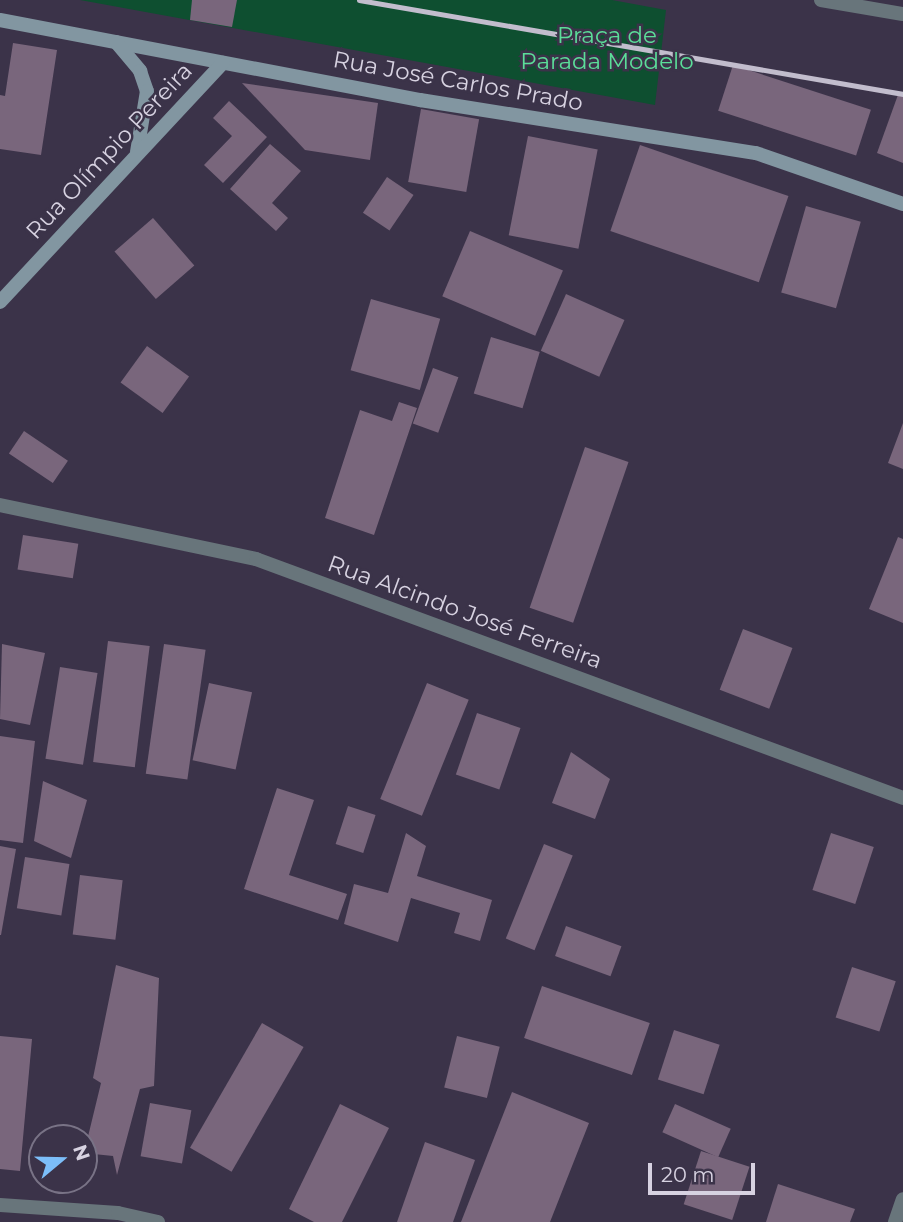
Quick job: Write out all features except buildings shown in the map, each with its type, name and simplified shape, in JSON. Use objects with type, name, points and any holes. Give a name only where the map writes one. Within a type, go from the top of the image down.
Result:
[{"type":"main road","name":"Rua José Carlos Prado","points":[[0,20],[466,108],[756,153],[903,204]]},
{"type":"main road","points":[[116,42],[140,71],[147,91],[136,154]]},
{"type":"main road","name":"Rua Olímpio Pereira","points":[[0,302],[223,62]]},
{"type":"street","points":[[821,0],[903,14]]},
{"type":"street","name":"Rua Alcindo José Ferreira","points":[[0,505],[256,559],[903,798]]},
{"type":"street","points":[[895,1222],[903,1199]]},
{"type":"street","points":[[0,1205],[118,1213],[158,1222]]},
{"type":"green space","name":"Praça de Parada Modelo","points":[[80,0],[612,0],[666,10],[655,105]]},
{"type":"railway","points":[[359,0],[903,94]]}]
